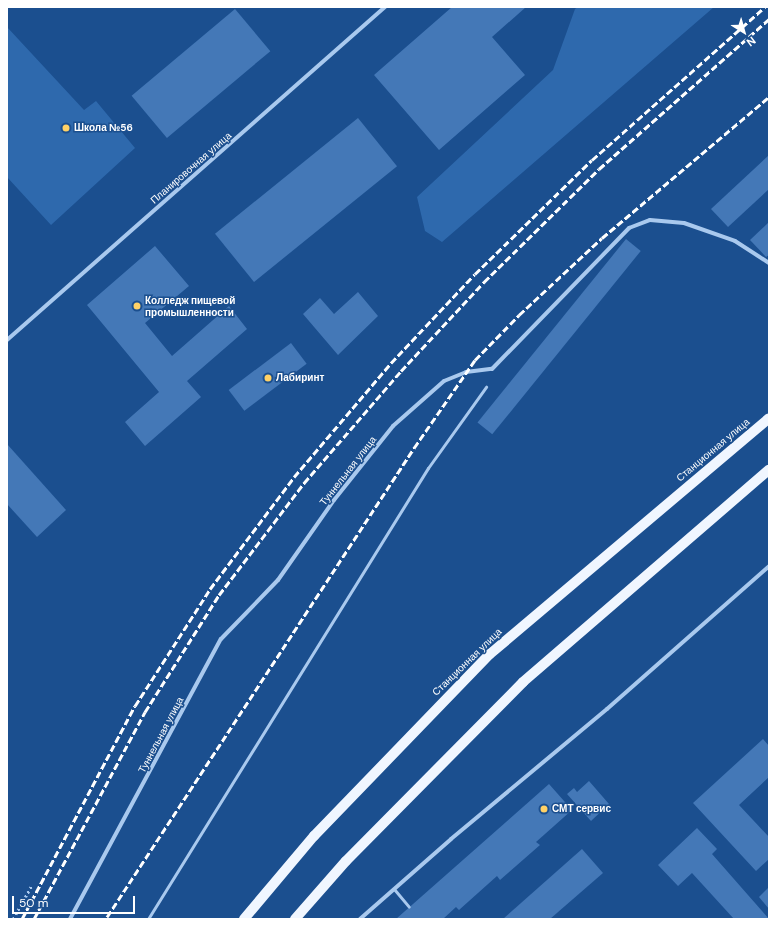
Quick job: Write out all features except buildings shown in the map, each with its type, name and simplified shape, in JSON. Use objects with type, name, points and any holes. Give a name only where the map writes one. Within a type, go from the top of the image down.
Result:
[{"type":"main road","name":"Станционная улица","points":[[244,919],[314,836],[490,654],[769,418]]},
{"type":"main road","points":[[295,919],[346,861],[523,682],[769,470]]},
{"type":"street","name":"Планировочная улица","points":[[7,340],[386,7]]},
{"type":"street","name":"Туннельная улица","points":[[70,919],[221,640],[278,580],[334,500],[393,426],[444,381],[466,372],[492,369],[629,228],[650,220],[684,223],[735,241],[769,263]]},
{"type":"street","points":[[360,919],[608,709],[769,566]]},
{"type":"lane","points":[[148,919],[428,468],[486,387]]},
{"type":"lane","points":[[394,889],[409,907]]},
{"type":"path","points":[[13,919],[32,885]]},
{"type":"shaded area","points":[[578,7],[714,7],[442,242],[425,231],[417,197],[553,70],[575,9]]},
{"type":"shaded area","name":"Школа №56","points":[[7,27],[84,110],[96,101],[135,148],[51,225],[7,177]]},
{"type":"railway","points":[[22,919],[135,706],[210,589],[294,477],[391,363],[475,274],[592,160],[765,7]]},
{"type":"railway","points":[[34,919],[145,712],[219,595],[304,483],[401,371],[484,282],[599,169],[769,19]]},
{"type":"railway","points":[[107,917],[414,448],[475,360],[519,315],[602,238],[769,97]]},
{"type":"place","name":"Школа №56","points":[[66,128]]},
{"type":"place","name":"Колледж пищевой промышленности","points":[[137,306]]},
{"type":"place","name":"Лабиринт","points":[[268,378]]},
{"type":"place","name":"СМТ сервис","points":[[544,809]]}]
